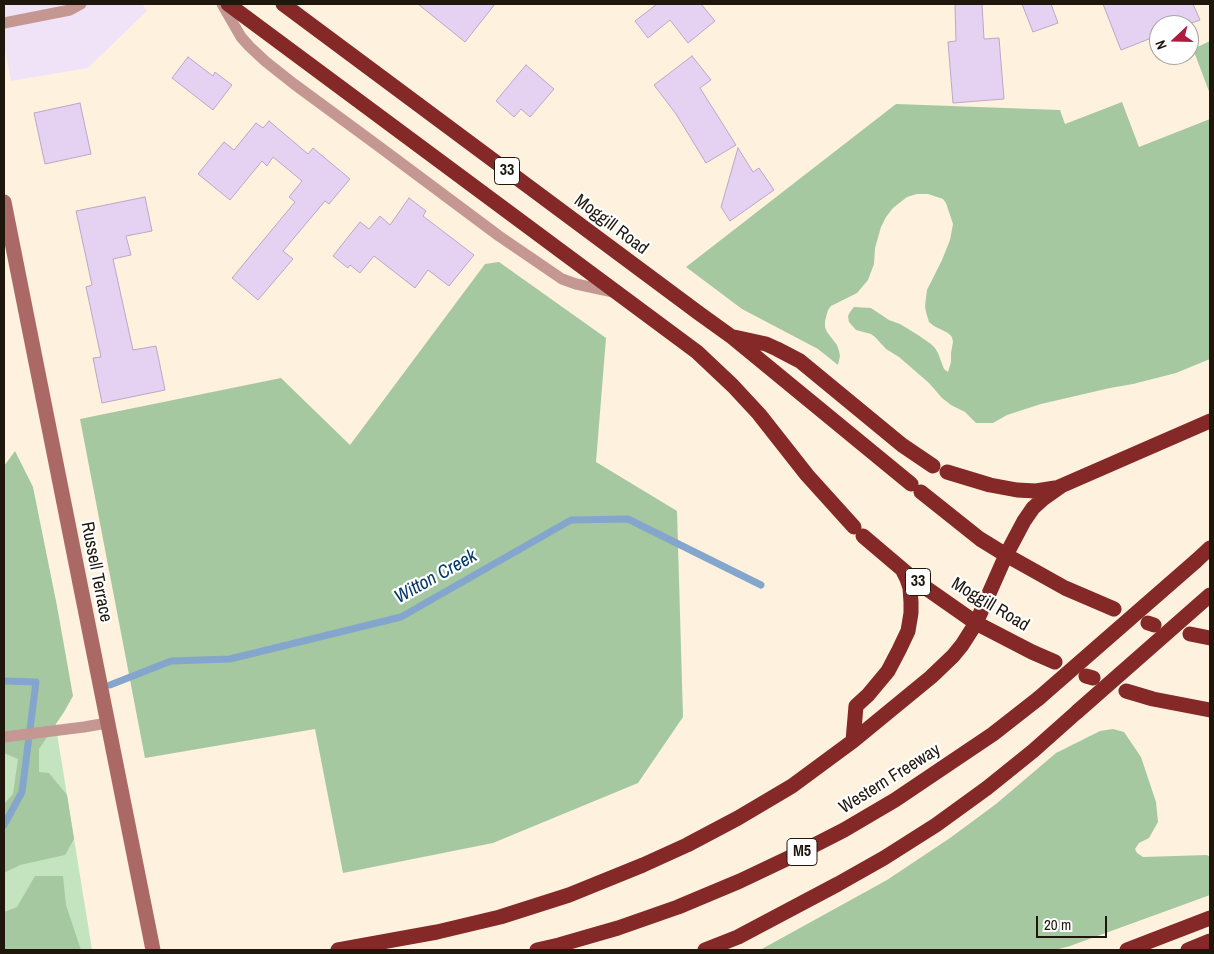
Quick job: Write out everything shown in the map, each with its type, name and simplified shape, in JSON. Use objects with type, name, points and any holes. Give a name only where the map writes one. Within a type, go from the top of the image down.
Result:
[{"type":"highway","name":"Moggill Road","points":[[228,4],[697,352],[759,414],[807,474],[859,532],[902,570],[976,623],[1054,662]]},
{"type":"highway","name":"Moggill Road","points":[[283,4],[732,337],[980,538],[1065,588],[1114,610]]},
{"type":"highway","points":[[732,337],[766,344],[800,362],[902,445],[940,469],[990,485],[1017,490],[1036,492],[1062,486],[1210,421]]},
{"type":"highway","points":[[338,950],[437,932],[500,917],[569,894],[687,845],[792,786],[853,741],[931,678],[962,645],[976,623],[1006,555],[1024,521],[1033,508],[1062,486]]},
{"type":"highway","name":"Western Freeway","points":[[537,950],[618,928],[678,907],[740,881],[844,830],[903,795],[994,734],[1039,698],[1210,548]]},
{"type":"highway","points":[[853,741],[856,706],[888,672],[908,631],[911,613],[910,588],[902,570]]},
{"type":"highway","points":[[705,950],[738,936],[830,889],[921,835],[987,788],[1033,751],[1210,595]]},
{"type":"highway","points":[[1190,634],[1210,638]]},
{"type":"highway","points":[[1126,691],[1153,699],[1210,710]]},
{"type":"highway","points":[[1127,950],[1210,918]]},
{"type":"highway","points":[[1188,950],[1210,941]]},
{"type":"main road","name":"Russell Terrace","points":[[4,202],[153,950]]},
{"type":"lane","points":[[4,23],[70,10],[81,4]]},
{"type":"lane","name":"Moggill Road","points":[[222,4],[241,37],[265,61],[499,236],[562,279],[620,294]]},
{"type":"lane","points":[[4,737],[107,723]]},
{"type":"shaded area","points":[[4,4],[142,4],[147,11],[88,68],[11,81],[4,46]]},
{"type":"green space","points":[[1210,41],[1210,94],[1199,65],[1199,46]]},
{"type":"green space","points":[[1122,102],[1139,147],[1210,119],[1210,359],[1176,373],[1041,404],[1007,415],[993,423],[976,423],[965,412],[951,405],[929,383],[899,357],[886,349],[875,337],[856,330],[849,322],[848,316],[854,307],[871,308],[889,320],[900,324],[935,348],[944,369],[948,372],[951,362],[952,337],[929,322],[925,306],[927,290],[950,240],[953,224],[943,199],[928,194],[917,194],[907,197],[893,208],[881,227],[875,248],[874,264],[868,280],[857,293],[831,306],[828,310],[825,327],[837,345],[840,356],[838,365],[818,349],[742,309],[686,267],[896,104],[1060,110],[1065,124]]},
{"type":"green space","points":[[499,262],[606,338],[596,462],[677,511],[683,717],[638,783],[493,843],[343,873],[315,729],[145,758],[80,419],[281,378],[350,445],[485,264]]},
{"type":"green space","points":[[15,451],[33,487],[73,696],[39,749],[39,772],[49,773],[67,795],[74,839],[65,855],[20,865],[4,873],[4,804],[13,794],[18,759],[4,753],[4,466]]},
{"type":"green space","points":[[40,629],[92,950],[4,950],[4,630]]},
{"type":"green space","points":[[1113,729],[1124,732],[1141,757],[1156,802],[1158,822],[1149,838],[1139,843],[1135,849],[1137,853],[1143,857],[1207,855],[1210,857],[1210,895],[1055,950],[760,950],[887,880],[950,838],[996,804],[1056,753],[1100,731]]},
{"type":"green space","points":[[35,876],[63,876],[66,905],[81,950],[4,950],[4,912],[17,907]]},
{"type":"building","points":[[418,4],[495,4],[465,42]]},
{"type":"building","points":[[657,4],[701,4],[715,21],[688,43],[670,20],[648,38],[635,21]]},
{"type":"building","points":[[955,4],[982,4],[984,39],[999,38],[1004,99],[953,103],[948,42],[956,41]]},
{"type":"building","points":[[1022,4],[1051,4],[1058,23],[1033,32]]},
{"type":"building","points":[[1103,4],[1193,4],[1198,15],[1149,15],[1149,39],[1121,50]]},
{"type":"building","points":[[692,56],[711,80],[700,88],[736,145],[706,163],[676,114],[654,85]]},
{"type":"building","points":[[188,57],[213,76],[215,72],[232,85],[213,110],[172,78]]},
{"type":"building","points":[[526,65],[554,89],[530,117],[521,109],[514,117],[496,101]]},
{"type":"building","points":[[80,103],[91,154],[45,164],[34,113]]},
{"type":"building","points":[[269,121],[308,154],[313,148],[350,179],[329,204],[325,201],[283,251],[293,259],[258,300],[232,278],[295,202],[289,197],[302,181],[273,157],[267,166],[262,161],[230,200],[198,174],[224,142],[234,150],[256,123],[263,128]]},
{"type":"building","points":[[738,148],[753,172],[759,168],[774,190],[730,221],[721,207]]},
{"type":"building","points":[[145,197],[152,231],[126,236],[131,255],[113,259],[133,350],[156,346],[165,390],[102,403],[93,358],[101,357],[86,287],[92,285],[76,211]]},
{"type":"building","points":[[409,198],[426,211],[423,216],[474,255],[449,286],[428,270],[415,288],[374,256],[360,273],[350,265],[348,268],[333,256],[360,222],[369,229],[380,216],[390,225]]},
{"type":"waterway","name":"Witton Creek","points":[[110,685],[171,661],[230,659],[401,617],[571,520],[628,519],[761,585]]},
{"type":"waterway","points":[[4,681],[36,682],[22,792],[4,825]]}]
